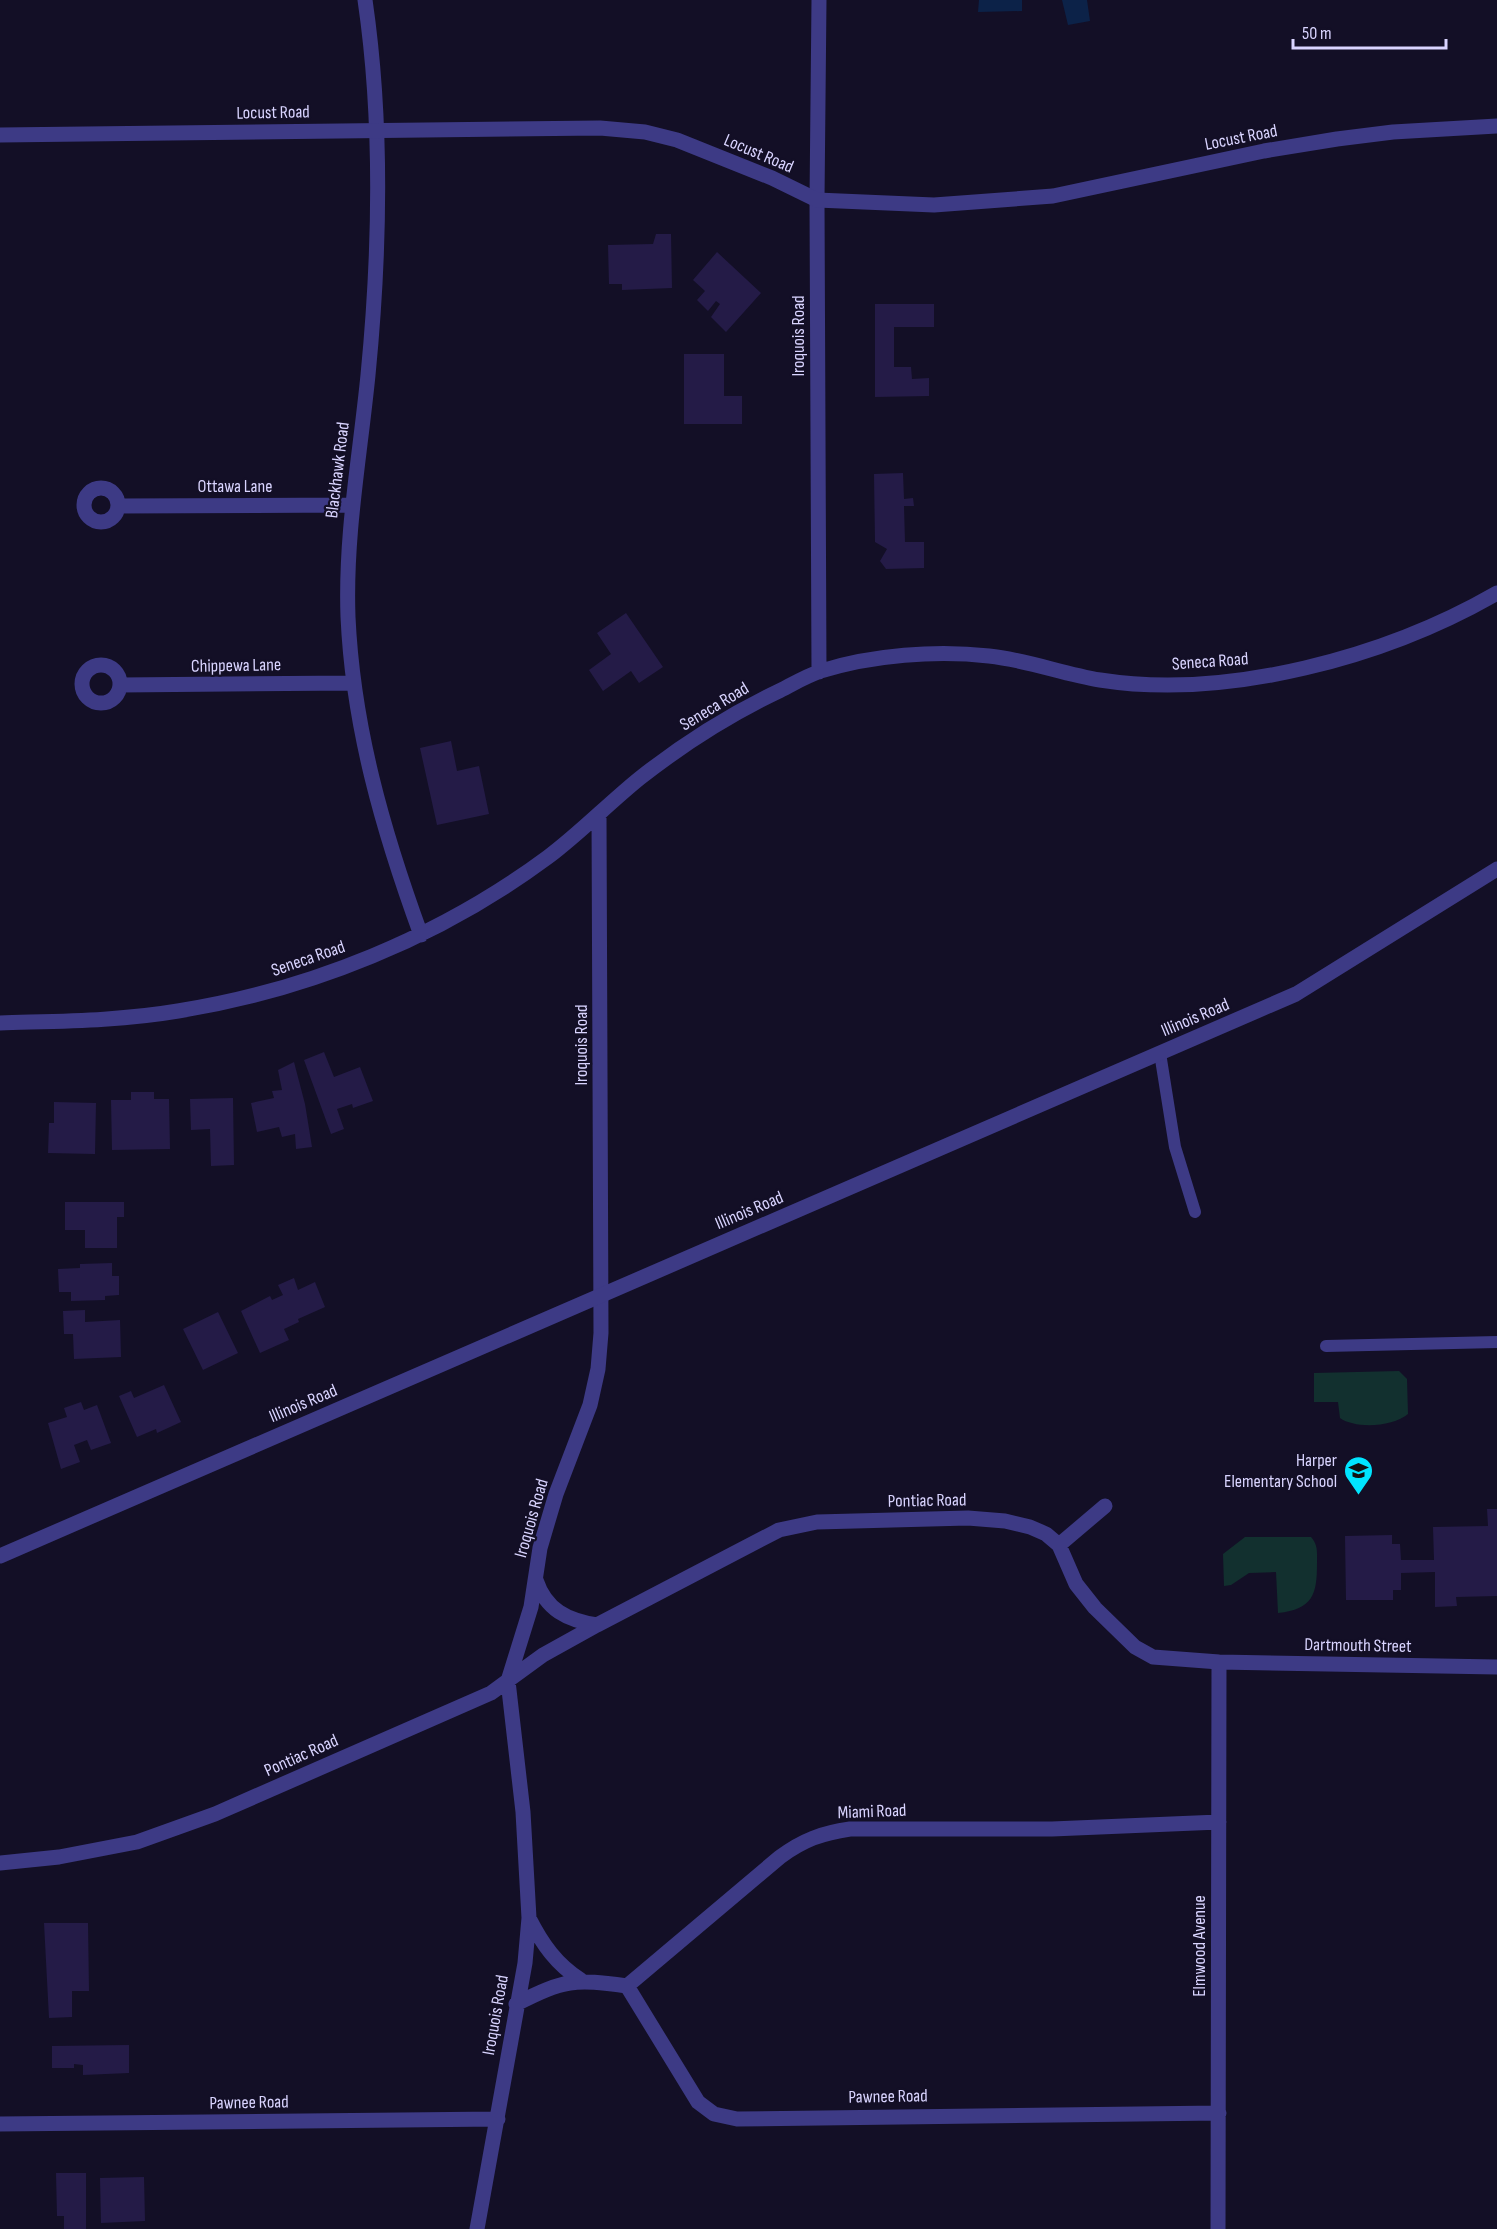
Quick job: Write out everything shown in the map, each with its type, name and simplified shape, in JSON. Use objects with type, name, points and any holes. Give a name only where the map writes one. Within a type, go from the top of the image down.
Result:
[{"type":"street","name":"Blackhawk Road","points":[[365,0],[373,67],[376,131],[375,292],[368,376],[351,506],[348,615],[352,683],[369,767],[389,847],[421,935]]},
{"type":"street","name":"Iroquois Road","points":[[819,0],[817,200],[819,672]]},
{"type":"street","name":"Locust Road","points":[[0,135],[600,128],[645,132],[677,140],[772,178],[817,200],[934,206],[1053,196],[1264,151],[1337,139],[1393,132],[1497,126]]},
{"type":"street","name":"Ottawa Lane","points":[[118,506],[351,506]]},
{"type":"street","name":"Seneca Road","points":[[0,1023],[84,1021],[152,1014],[235,1001],[300,982],[421,935],[499,890],[549,856],[641,778],[702,734],[755,702],[819,672],[873,660],[920,655],[987,656],[1101,680],[1159,684],[1240,680],[1290,672],[1385,645],[1497,593]]},
{"type":"street","name":"Chippewa Lane","points":[[120,685],[352,683]]},
{"type":"street","name":"Iroquois Road","points":[[477,2229],[525,1963],[529,1918],[523,1812],[508,1681],[531,1607],[540,1548],[556,1494],[590,1405],[598,1368],[601,1333],[599,814]]},
{"type":"street","name":"Illinois Road","points":[[0,1556],[1296,994],[1497,869]]},
{"type":"street","points":[[1105,1506],[1059,1545],[1076,1584],[1095,1608],[1135,1647],[1153,1657],[1219,1662]]},
{"type":"street","name":"Pontiac Road","points":[[0,1863],[99,1850],[137,1842],[178,1828],[491,1693],[543,1655],[597,1625],[779,1530],[797,1524],[956,1518],[1005,1521],[1046,1534],[1059,1545]]},
{"type":"street","points":[[535,1577],[541,1594],[550,1606],[578,1621],[597,1625]]},
{"type":"street","name":"Dartmouth Street","points":[[1219,1662],[1497,1667]]},
{"type":"street","name":"Elmwood Avenue","points":[[1218,2229],[1219,1662]]},
{"type":"street","name":"Miami Road","points":[[627,1986],[780,1857],[802,1841],[825,1833],[850,1829],[1052,1829],[1219,1822]]},
{"type":"street","points":[[529,1918],[539,1939],[555,1959],[581,1980]]},
{"type":"street","points":[[516,2004],[562,1983],[581,1980],[627,1986]]},
{"type":"street","name":"Pawnee Road","points":[[627,1986],[698,2102],[714,2114],[737,2119],[1219,2113]]},
{"type":"street","name":"Pawnee Road","points":[[0,2124],[498,2119]]},
{"type":"lane","points":[[1160,1053],[1175,1148],[1195,1212]]},
{"type":"lane","points":[[1326,1346],[1497,1342]]},
{"type":"green space","points":[[1399,1371],[1407,1379],[1408,1414],[1393,1422],[1364,1425],[1347,1422],[1340,1418],[1338,1402],[1314,1402],[1314,1373]]},
{"type":"green space","points":[[1245,1537],[1311,1537],[1317,1549],[1317,1574],[1314,1592],[1306,1604],[1278,1613],[1276,1572],[1249,1573],[1231,1585],[1224,1586],[1223,1554]]},
{"type":"water","points":[[979,0],[1022,0],[1022,11],[978,12]]},
{"type":"water","points":[[1062,0],[1087,0],[1090,21],[1068,25]]},
{"type":"building","points":[[656,234],[671,234],[672,288],[622,290],[622,284],[609,284],[608,245],[653,244]]},
{"type":"building","points":[[717,252],[761,293],[726,332],[711,317],[720,304],[716,301],[708,311],[697,300],[705,291],[693,280]]},
{"type":"building","points":[[875,304],[934,304],[934,327],[894,327],[894,367],[911,367],[912,379],[929,378],[929,396],[875,397]]},
{"type":"building","points":[[684,354],[724,354],[724,396],[742,396],[742,424],[684,424]]},
{"type":"building","points":[[903,473],[904,499],[913,498],[914,506],[904,506],[905,542],[924,542],[924,568],[886,569],[880,561],[887,549],[875,542],[874,474]]},
{"type":"building","points":[[626,613],[663,667],[639,683],[631,671],[603,691],[589,670],[611,654],[597,633]]},
{"type":"building","points":[[451,741],[457,771],[479,766],[489,814],[437,825],[420,748]]},
{"type":"building","points":[[324,1052],[334,1077],[360,1067],[373,1101],[353,1108],[352,1104],[337,1109],[344,1129],[331,1134],[304,1060]]},
{"type":"building","points":[[294,1062],[305,1104],[312,1147],[296,1149],[295,1134],[282,1137],[279,1127],[257,1132],[251,1103],[274,1098],[272,1091],[282,1090],[278,1070]]},
{"type":"building","points":[[131,1092],[154,1092],[154,1099],[169,1099],[170,1149],[112,1150],[111,1100],[131,1100]]},
{"type":"building","points":[[233,1098],[234,1165],[211,1166],[210,1129],[191,1130],[190,1099]]},
{"type":"building","points":[[54,1102],[96,1103],[95,1154],[48,1153],[49,1123],[54,1123]]},
{"type":"building","points":[[65,1202],[124,1202],[124,1217],[117,1217],[117,1248],[85,1248],[85,1230],[65,1230]]},
{"type":"building","points":[[112,1263],[112,1276],[119,1276],[119,1295],[105,1296],[105,1300],[71,1301],[71,1292],[59,1292],[58,1269],[80,1268],[80,1264]]},
{"type":"building","points":[[294,1278],[298,1290],[315,1282],[325,1307],[298,1319],[299,1322],[284,1329],[289,1340],[260,1353],[241,1311],[270,1296],[272,1300],[283,1295],[278,1285]]},
{"type":"building","points":[[85,1310],[85,1322],[120,1320],[121,1357],[74,1359],[73,1334],[64,1334],[63,1311]]},
{"type":"building","points":[[218,1312],[238,1353],[203,1370],[183,1329]]},
{"type":"building","points":[[164,1385],[181,1422],[157,1433],[156,1429],[137,1437],[119,1396],[131,1391],[134,1398]]},
{"type":"building","points":[[81,1402],[84,1410],[97,1405],[111,1443],[91,1450],[87,1440],[74,1445],[80,1462],[61,1469],[48,1423],[67,1417],[64,1408]]},
{"type":"building","points":[[1487,1509],[1497,1509],[1497,1596],[1456,1597],[1457,1606],[1435,1607],[1435,1572],[1401,1573],[1401,1590],[1393,1590],[1393,1600],[1346,1600],[1345,1536],[1392,1535],[1392,1544],[1400,1544],[1401,1560],[1434,1560],[1433,1527],[1488,1526]]},
{"type":"building","points":[[44,1923],[88,1923],[89,1991],[72,1991],[72,2017],[49,2018]]},
{"type":"building","points":[[129,2045],[129,2073],[83,2075],[83,2065],[74,2064],[74,2068],[52,2068],[52,2046]]},
{"type":"building","points":[[56,2173],[86,2173],[86,2229],[64,2229],[64,2216],[57,2216]]},
{"type":"building","points":[[144,2177],[145,2221],[101,2223],[100,2178]]},
{"type":"place","name":"Harper Elementary School","points":[[1358,1496]]}]
